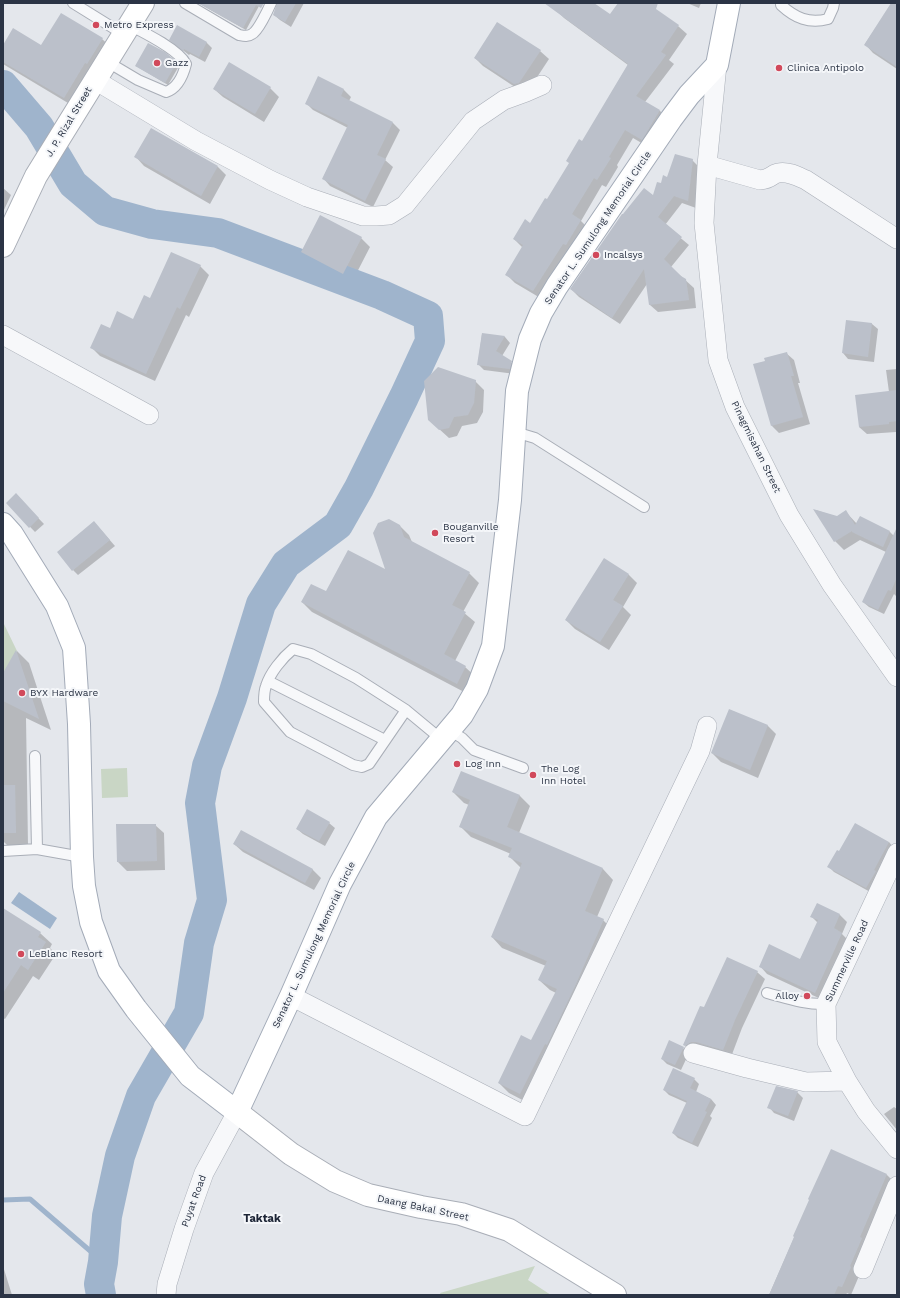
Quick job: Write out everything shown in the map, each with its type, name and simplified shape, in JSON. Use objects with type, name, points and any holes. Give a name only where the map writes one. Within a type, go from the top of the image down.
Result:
[{"type":"main road","name":"J. P. Rizal Street","points":[[3,246],[36,176],[143,3]]},
{"type":"main road","points":[[717,65],[730,3]]},
{"type":"main road","name":"Senator L. Sumulong Memorial Circle","points":[[237,1112],[291,996],[340,884],[376,817],[462,715],[477,690],[494,646],[510,500],[517,391],[530,339],[541,313],[557,286],[671,119],[689,95],[717,65]]},
{"type":"main road","points":[[3,524],[12,534],[57,606],[74,648],[79,724],[84,886],[91,922],[109,971],[136,1010],[190,1076],[237,1112]]},
{"type":"main road","points":[[3,542],[33,569]]},
{"type":"main road","name":"Daang Bakal Street","points":[[237,1112],[291,1154],[335,1181],[368,1195],[421,1208],[461,1214],[509,1230],[615,1295]]},
{"type":"street","name":"Pinagmisahan Street","points":[[717,65],[707,165],[704,223],[718,360],[735,407],[790,515],[828,579],[897,677]]},
{"type":"street","points":[[95,80],[196,141],[270,180],[307,197],[363,216],[389,215],[405,205],[473,121],[504,100],[542,85]]},
{"type":"street","points":[[707,165],[760,180],[768,179],[777,173],[789,173],[806,180],[897,239]]},
{"type":"street","points":[[3,335],[149,415]]},
{"type":"street","points":[[291,996],[526,1116],[700,751],[707,726]]},
{"type":"street","name":"Summerville Road","points":[[897,853],[826,1004],[827,1042],[847,1081],[866,1111],[897,1149]]},
{"type":"street","points":[[693,1052],[747,1068],[806,1082],[847,1081]]},
{"type":"street","name":"Puyat Road","points":[[166,1295],[184,1229],[204,1173],[237,1112]]},
{"type":"street","points":[[863,1269],[897,1186]]},
{"type":"lane","points":[[73,3],[126,30],[168,47],[184,59],[186,64],[180,81],[173,89],[166,92],[138,80],[106,61]]},
{"type":"lane","points":[[185,3],[239,35],[246,37],[254,34],[271,3]]},
{"type":"lane","points":[[781,3],[785,9],[800,19],[817,22],[828,19],[834,3]]},
{"type":"lane","points":[[515,432],[536,438],[644,507]]},
{"type":"lane","points":[[406,710],[369,764],[362,767],[353,765],[290,732],[264,702],[268,681],[282,658],[293,649],[311,654],[356,678],[406,710],[445,735],[462,738],[474,750],[523,768]]},
{"type":"lane","points":[[268,681],[385,740]]},
{"type":"lane","points":[[35,756],[37,849]]},
{"type":"lane","points":[[3,851],[37,849],[82,858]]},
{"type":"lane","points":[[767,992],[794,1000],[819,1005],[826,1004]]},
{"type":"green space","points":[[3,622],[17,651],[3,674]]},
{"type":"green space","points":[[127,768],[128,797],[102,798],[101,769]]},
{"type":"green space","points":[[535,1266],[528,1280],[551,1295],[441,1295],[440,1293]]},
{"type":"water","points":[[19,892],[57,918],[50,929],[11,903]]},
{"type":"building","points":[[198,3],[264,3],[261,8],[256,5],[243,28]]},
{"type":"building","points":[[277,3],[296,3],[285,22],[273,15]]},
{"type":"building","points":[[544,3],[594,3],[610,14],[618,3],[658,3],[656,9],[679,25],[661,52],[666,55],[636,96],[660,110],[642,140],[625,130],[609,157],[611,158],[597,180],[594,178],[572,214],[581,220],[566,245],[563,244],[533,291],[505,275],[523,245],[513,239],[525,219],[530,223],[545,198],[547,199],[569,163],[566,161],[579,139],[582,141],[628,64]]},
{"type":"building","points":[[891,3],[897,3],[897,67],[864,45]]},
{"type":"building","points":[[61,13],[103,38],[87,64],[85,63],[64,98],[3,62],[3,45],[13,28],[41,45]]},
{"type":"building","points":[[497,22],[541,50],[519,83],[514,84],[474,58]]},
{"type":"building","points":[[177,25],[207,42],[199,57],[184,49],[183,51],[169,40]]},
{"type":"building","name":"Gazz","points":[[148,43],[165,52],[177,62],[165,83],[135,66]]},
{"type":"building","points":[[229,62],[271,87],[255,114],[213,89]]},
{"type":"building","points":[[318,76],[344,89],[341,96],[393,122],[377,155],[386,159],[365,201],[322,179],[348,125],[305,104]]},
{"type":"building","points":[[151,128],[218,166],[201,196],[134,157]]},
{"type":"building","points":[[675,154],[693,159],[688,201],[674,196],[658,217],[682,237],[664,259],[686,279],[689,300],[649,305],[644,269],[612,318],[570,289],[622,214],[644,188],[653,195],[657,182],[661,183],[663,175],[667,177]]},
{"type":"building","points":[[320,215],[362,237],[343,274],[301,252]]},
{"type":"building","points":[[171,252],[201,265],[180,309],[177,307],[146,374],[90,348],[101,324],[110,328],[117,311],[133,319],[144,295],[150,298]]},
{"type":"building","points":[[846,320],[872,323],[868,357],[842,353]]},
{"type":"building","points":[[482,333],[505,336],[496,351],[512,361],[510,369],[477,365]]},
{"type":"building","points":[[787,352],[794,376],[791,376],[803,417],[771,426],[753,364],[765,361],[764,358]]},
{"type":"building","points":[[438,367],[476,380],[474,403],[468,415],[454,417],[449,428],[439,430],[428,420],[424,381]]},
{"type":"building","points":[[897,390],[897,421],[889,422],[889,424],[859,427],[855,395]]},
{"type":"building","points":[[16,493],[39,518],[29,528],[6,503]]},
{"type":"building","points":[[813,509],[837,516],[846,510],[855,525],[860,516],[890,531],[883,547],[852,531],[834,542]]},
{"type":"building","points":[[389,519],[400,525],[404,537],[470,572],[452,605],[466,612],[444,654],[466,666],[457,684],[301,602],[311,584],[326,591],[348,550],[385,569],[373,533],[378,523]]},
{"type":"building","points":[[94,521],[110,540],[72,571],[57,552]]},
{"type":"building","points":[[897,527],[897,577],[891,591],[888,590],[878,610],[862,602]]},
{"type":"building","points":[[604,558],[629,574],[613,600],[623,606],[600,642],[565,620]]},
{"type":"building","points":[[16,650],[39,719],[3,701],[3,673]]},
{"type":"building","points":[[729,709],[768,725],[750,770],[711,753]]},
{"type":"building","points":[[461,771],[520,795],[507,827],[603,868],[585,911],[604,919],[576,984],[547,1045],[545,1044],[520,1094],[498,1083],[521,1035],[531,1040],[557,989],[538,980],[547,961],[491,937],[522,863],[508,857],[512,848],[459,827],[470,800],[452,792]]},
{"type":"building","points":[[3,785],[15,785],[16,833],[3,833]]},
{"type":"building","points":[[307,809],[330,822],[319,841],[296,829]]},
{"type":"building","points":[[855,823],[889,842],[874,870],[876,871],[866,888],[827,867],[837,850],[839,851]]},
{"type":"building","points":[[116,824],[156,824],[157,861],[117,862]]},
{"type":"building","points":[[241,830],[313,869],[305,883],[233,844]]},
{"type":"building","points":[[817,903],[840,914],[834,928],[842,933],[815,993],[759,967],[769,944],[800,959],[818,920],[810,917]]},
{"type":"building","name":"LeBlanc Resort","points":[[3,908],[41,932],[38,937],[46,942],[28,970],[21,965],[3,993]]},
{"type":"building","points":[[727,957],[758,971],[723,1050],[696,1042],[691,1042],[685,1046],[683,1045],[700,1006],[704,1007]]},
{"type":"building","points":[[669,1040],[684,1047],[675,1065],[661,1059]]},
{"type":"building","points":[[673,1068],[695,1078],[690,1088],[711,1099],[705,1111],[707,1112],[692,1143],[672,1133],[687,1101],[663,1090]]},
{"type":"building","points":[[776,1086],[798,1091],[788,1116],[767,1108]]},
{"type":"building","points":[[831,1149],[887,1174],[860,1237],[862,1238],[850,1266],[851,1267],[842,1287],[838,1286],[834,1295],[769,1295],[794,1237],[793,1236],[809,1200],[808,1199]]},
{"type":"waterway","points":[[3,85],[39,127],[73,184],[105,211],[152,224],[218,233],[382,295],[428,316],[430,341],[359,488],[338,525],[286,564],[261,604],[232,698],[207,766],[200,803],[212,900],[199,943],[189,1013],[141,1096],[120,1156],[107,1216],[103,1262],[99,1284],[101,1295]]},
{"type":"waterway","points":[[3,1200],[30,1199],[103,1262]]},
{"type":"place","name":"Metro Express","points":[[96,25]]},
{"type":"place","name":"Gazz","points":[[157,63]]},
{"type":"place","name":"Clinica Antipolo","points":[[779,68]]},
{"type":"place","name":"Incalsys","points":[[596,255]]},
{"type":"place","name":"Bouganville Resort","points":[[435,533]]},
{"type":"place","name":"BYX Hardware","points":[[22,693]]},
{"type":"place","name":"Log Inn","points":[[457,764]]},
{"type":"place","name":"The Log Inn Hotel","points":[[533,775]]},
{"type":"place","name":"LeBlanc Resort","points":[[21,954]]},
{"type":"place","name":"Alloy","points":[[807,996]]},
{"type":"district","name":"Taktak","points":[[262,1219]]}]
